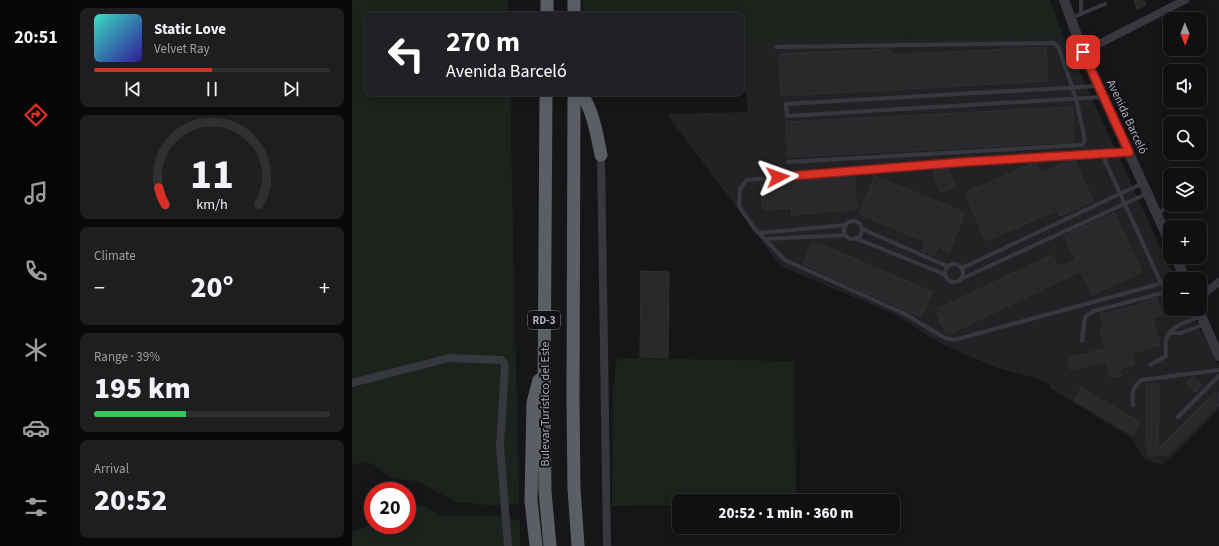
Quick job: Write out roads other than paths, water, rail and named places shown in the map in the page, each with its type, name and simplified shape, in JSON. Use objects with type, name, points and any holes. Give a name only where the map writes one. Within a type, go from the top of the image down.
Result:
[{"type":"highway","points":[[547,0],[547,12]]},
{"type":"highway","points":[[574,0],[574,12]]},
{"type":"highway","name":"Bulevar Turístico del Este","points":[[546,96],[544,363],[545,491],[550,546]]},
{"type":"highway","name":"RD-3","points":[[574,96],[573,401],[574,489],[578,546]]},
{"type":"highway","points":[[583,96],[595,127],[601,155]]},
{"type":"highway","points":[[536,546],[531,500],[533,402],[544,363]]},
{"type":"street","name":"Avenida Barceló","points":[[1064,0],[1083,52],[1163,226]]},
{"type":"street","points":[[1083,52],[1185,0]]},
{"type":"street","points":[[601,155],[607,546]]},
{"type":"street","points":[[1207,291],[1219,282]]},
{"type":"street","points":[[1201,316],[1219,356]]},
{"type":"street","points":[[352,383],[449,358],[502,360],[505,366],[500,446],[508,546]]},
{"type":"lane","points":[[1080,0],[1081,14]]},
{"type":"lane","points":[[1071,18],[1105,4]]},
{"type":"lane","points":[[776,46],[1054,43],[1059,48],[1073,88],[1085,140],[1082,145],[788,162]]},
{"type":"lane","points":[[1099,86],[786,104],[787,116],[1104,97]]},
{"type":"lane","points":[[1102,154],[1161,283],[954,340],[936,334],[905,314],[789,263],[759,233],[739,206],[740,189],[747,180],[964,162],[1129,152]]},
{"type":"lane","points":[[962,268],[1144,183]]},
{"type":"lane","points":[[766,239],[846,235],[850,238],[856,238],[944,274],[947,279],[953,282],[1148,193]]},
{"type":"lane","points":[[1158,213],[1163,210]]},
{"type":"lane","points":[[759,233],[846,225],[855,221],[860,224],[862,229],[861,235],[856,238]]},
{"type":"lane","points":[[846,225],[844,230],[846,235]]},
{"type":"lane","points":[[862,229],[947,266],[955,263],[962,268],[963,273],[961,279]]},
{"type":"lane","points":[[944,274],[947,266]]},
{"type":"lane","points":[[1082,341],[1085,317],[1094,311],[1163,293]]},
{"type":"lane","points":[[1150,365],[1166,356],[1166,340],[1169,333],[1179,325],[1201,316]]},
{"type":"lane","points":[[1169,333],[1181,333],[1201,316]]},
{"type":"lane","points":[[1133,405],[1132,393],[1134,386],[1141,380],[1219,370]]},
{"type":"lane","points":[[1178,417],[1219,376]]}]
